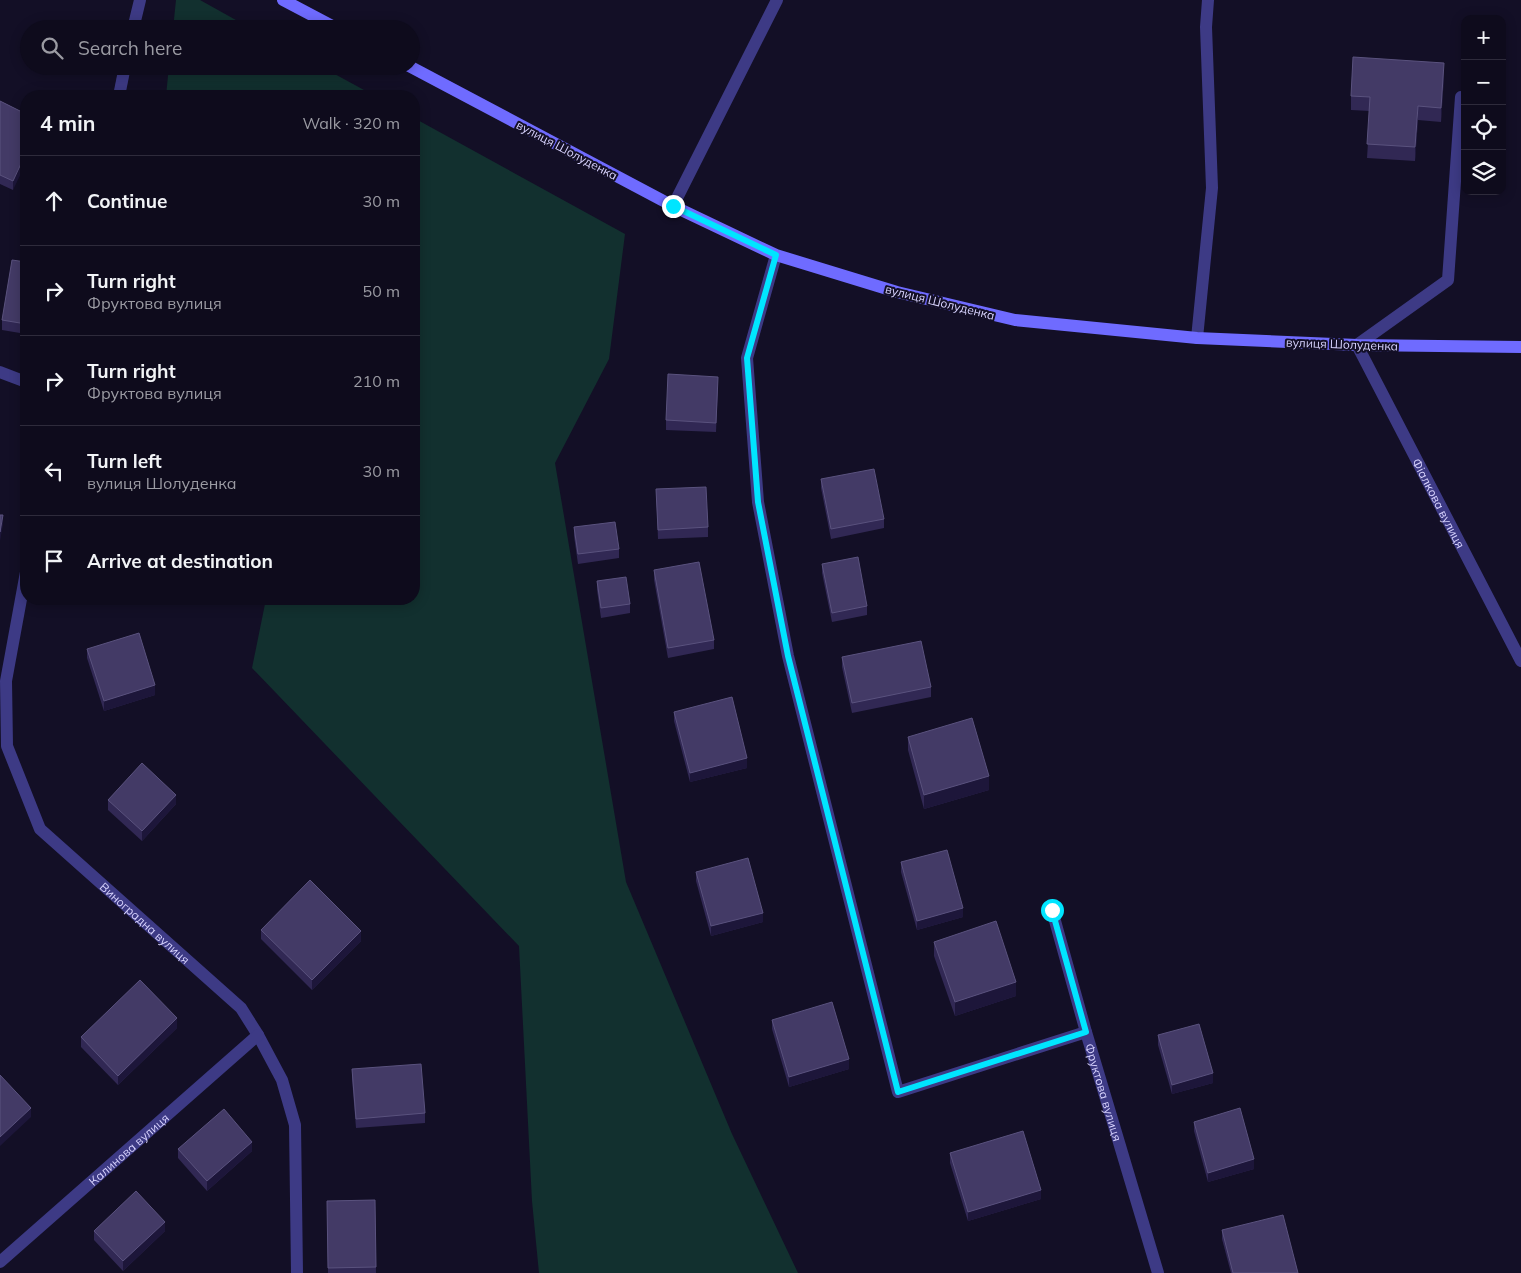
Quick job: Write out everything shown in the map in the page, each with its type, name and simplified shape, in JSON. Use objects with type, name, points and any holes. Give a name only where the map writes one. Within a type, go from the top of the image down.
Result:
[{"type":"main road","points":[[283,0],[321,20]]},
{"type":"main road","name":"вулиця Шолуденка","points":[[420,72],[673,206],[776,255],[897,292],[1015,320],[1197,338],[1357,345],[1521,347]]},
{"type":"street","points":[[135,20],[140,0]]},
{"type":"street","points":[[673,206],[777,0]]},
{"type":"street","points":[[1197,338],[1212,188],[1206,27],[1208,0]]},
{"type":"street","points":[[120,90],[123,75]]},
{"type":"street","points":[[1357,345],[1448,280],[1461,97]]},
{"type":"street","name":"Фруктова вулиця","points":[[776,255],[747,358],[758,502],[788,656],[898,1092],[1086,1032],[1158,1273]]},
{"type":"street","name":"Фіалкова вулиця","points":[[1357,345],[1521,661]]},
{"type":"street","points":[[0,372],[20,380]]},
{"type":"street","name":"Виноградна вулиця","points":[[20,605],[6,681],[6,746],[40,829],[241,1008],[258,1035],[282,1080],[295,1125],[296,1273]]},
{"type":"street","points":[[1052,910],[1086,1032]]},
{"type":"street","name":"Калинова вулиця","points":[[0,1262],[258,1035]]},
{"type":"green space","points":[[176,0],[200,0],[236,20],[174,20]]},
{"type":"green space","points":[[168,75],[336,75],[364,90],[167,90]]},
{"type":"green space","points":[[420,121],[625,234],[609,359],[555,463],[626,882],[732,1134],[798,1273],[539,1273],[532,1201],[519,946],[252,668],[265,605],[420,605]]},
{"type":"building","points":[[1353,57],[1444,63],[1441,108],[1418,106],[1415,147],[1367,144],[1370,97],[1351,96]]},
{"type":"building","points":[[0,101],[20,111],[20,166],[13,181],[0,175]]},
{"type":"building","points":[[12,260],[20,261],[20,323],[2,320]]},
{"type":"building","points":[[668,374],[718,377],[716,423],[666,420]]},
{"type":"building","points":[[874,469],[884,519],[831,529],[821,479]]},
{"type":"building","points":[[706,487],[708,527],[658,530],[656,489]]},
{"type":"building","points":[[0,515],[3,515],[0,532]]},
{"type":"building","points":[[615,522],[619,549],[578,554],[574,527]]},
{"type":"building","points":[[858,557],[867,606],[832,613],[822,564]]},
{"type":"building","points":[[699,562],[714,640],[668,648],[654,570]]},
{"type":"building","points":[[626,577],[630,604],[601,608],[597,581]]},
{"type":"building","points":[[139,633],[155,685],[104,701],[87,649]]},
{"type":"building","points":[[921,641],[931,687],[852,703],[842,657]]},
{"type":"building","points":[[732,697],[747,758],[690,773],[674,712]]},
{"type":"building","points":[[972,718],[989,776],[924,795],[908,737]]},
{"type":"building","points":[[142,763],[176,795],[142,831],[108,800]]},
{"type":"building","points":[[947,850],[963,908],[917,921],[901,862]]},
{"type":"building","points":[[748,858],[763,913],[711,926],[696,872]]},
{"type":"building","points":[[310,880],[361,931],[312,980],[261,930]]},
{"type":"building","points":[[996,921],[1016,982],[955,1002],[934,942]]},
{"type":"building","points":[[140,980],[177,1018],[118,1076],[81,1037]]},
{"type":"building","points":[[832,1002],[849,1059],[789,1077],[772,1020]]},
{"type":"building","points":[[1199,1024],[1213,1073],[1172,1085],[1158,1035]]},
{"type":"building","points":[[421,1064],[425,1113],[356,1119],[352,1069]]},
{"type":"building","points":[[0,1075],[31,1108],[0,1137]]},
{"type":"building","points":[[1240,1108],[1254,1159],[1208,1173],[1194,1122]]},
{"type":"building","points":[[224,1109],[252,1142],[207,1181],[178,1149]]},
{"type":"building","points":[[1023,1131],[1041,1190],[968,1212],[950,1153]]},
{"type":"building","points":[[136,1191],[165,1222],[123,1261],[94,1231]]},
{"type":"building","points":[[375,1200],[376,1267],[328,1268],[327,1201]]},
{"type":"building","points":[[1283,1215],[1298,1273],[1233,1273],[1222,1230]]},
{"type":"route","points":[[673,206],[776,255],[747,358],[758,502],[788,656],[898,1092],[1086,1032],[1052,910]]}]
